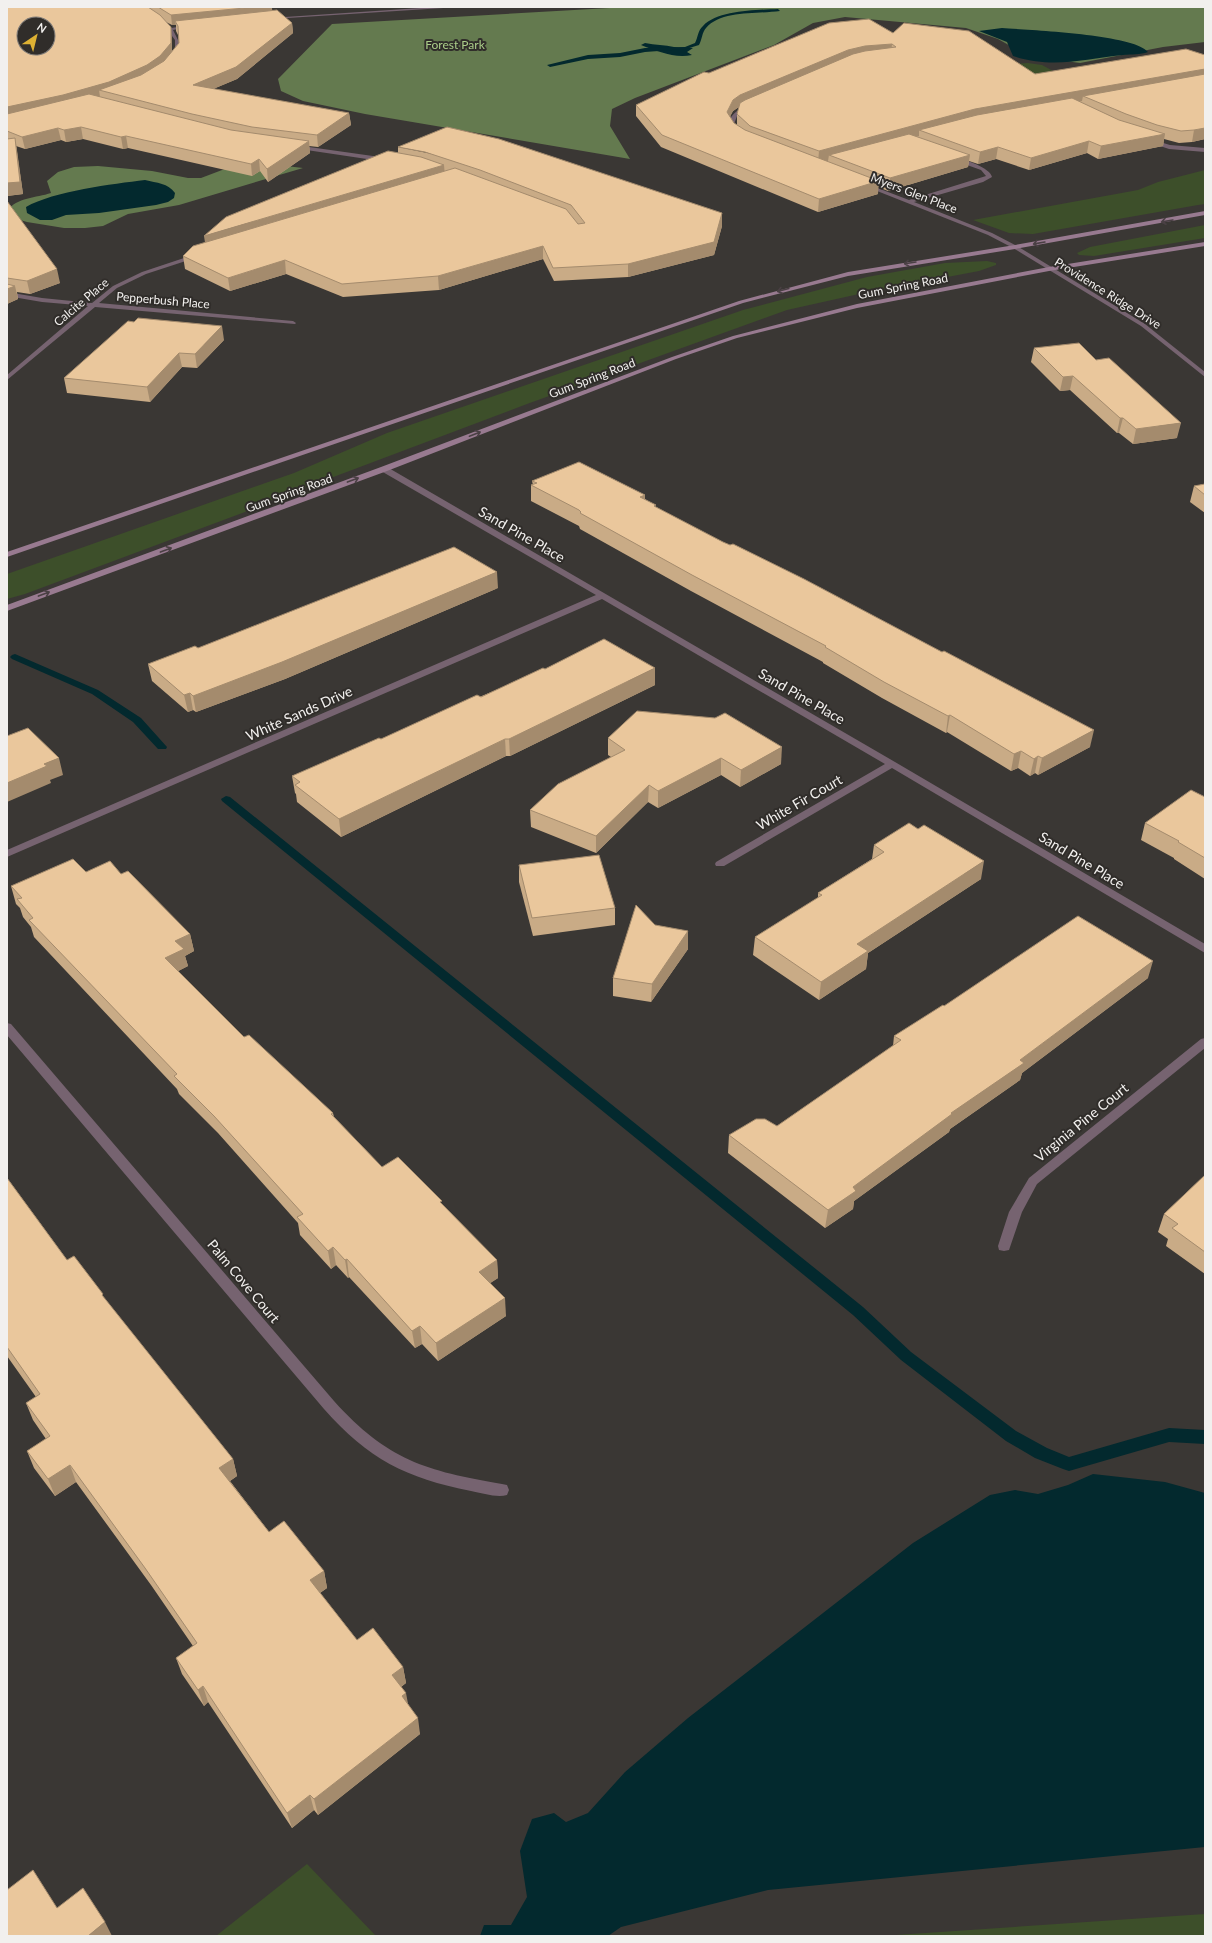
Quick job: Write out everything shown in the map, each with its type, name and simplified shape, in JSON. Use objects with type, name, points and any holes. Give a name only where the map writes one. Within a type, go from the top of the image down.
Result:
[{"type":"main road","name":"Gum Spring Road","points":[[7,555],[742,302],[855,273],[1015,247],[1205,213]]},
{"type":"main road","name":"Gum Spring Road","points":[[7,608],[384,469],[674,358],[735,337],[857,306],[1049,269],[1205,244]]},
{"type":"street","points":[[266,18],[457,7]]},
{"type":"street","points":[[162,22],[170,28],[176,36],[179,44],[177,53],[171,62]]},
{"type":"street","points":[[170,28],[199,25]]},
{"type":"street","points":[[738,135],[731,124],[732,118],[736,113],[753,104]]},
{"type":"street","points":[[1147,140],[1169,147],[1205,150]]},
{"type":"street","points":[[291,147],[390,160]]},
{"type":"street","points":[[909,202],[981,181],[989,177],[989,174],[984,169],[949,157]]},
{"type":"street","name":"Myers Glen Place","points":[[860,183],[990,234],[1015,247]]},
{"type":"street","name":"Providence Ridge Drive","points":[[1015,247],[1143,325],[1205,375]]},
{"type":"street","name":"Calcite Place","points":[[7,378],[115,287],[144,273],[201,255]]},
{"type":"street","name":"Pepperbush Place","points":[[7,294],[42,300],[293,323]]},
{"type":"street","name":"Sand Pine Place","points":[[384,469],[892,764],[1205,949]]},
{"type":"street","name":"White Sands Drive","points":[[7,854],[601,596]]},
{"type":"street","name":"White Fir Court","points":[[720,864],[892,764]]},
{"type":"street","name":"Palm Cove Court","points":[[7,1027],[329,1405],[353,1431],[380,1452],[415,1470],[455,1482],[502,1490]]},
{"type":"street","name":"Virginia Pine Court","points":[[1004,1246],[1012,1219],[1021,1199],[1033,1181],[1205,1042]]},
{"type":"green space","name":"Forest Park","points":[[627,7],[1205,7],[1205,42],[1163,47],[1080,63],[1028,56],[998,39],[966,28],[845,17],[813,23],[774,45],[635,98],[612,109],[610,126],[630,159],[365,114],[303,101],[281,91],[278,79],[332,24]]},
{"type":"green space","points":[[1028,63],[1042,65],[1053,71],[1043,76],[1007,67],[1014,64]]},
{"type":"green space","points":[[260,163],[303,168],[179,205],[128,214],[103,226],[64,228],[27,222],[10,217],[7,211],[11,206],[21,200],[51,193],[47,181],[58,172],[74,167],[98,166],[152,171],[188,178],[201,178],[230,167]]},
{"type":"green space","points":[[1205,170],[1205,204],[1033,234],[1009,233],[973,220],[1138,190],[1158,182]]},
{"type":"green space","points":[[1205,225],[1205,238],[1094,256],[1079,255],[1077,253],[1090,247]]},
{"type":"green space","points":[[987,261],[996,263],[996,265],[979,271],[868,292],[787,310],[527,404],[259,505],[245,512],[25,594],[7,599],[7,574],[294,473],[387,433],[743,310],[867,277],[945,263]]},
{"type":"green space","points":[[307,1864],[376,1936],[216,1936]]},
{"type":"green space","points":[[1205,1914],[1205,1936],[881,1936]]},
{"type":"water","points":[[1002,28],[1102,37],[1139,46],[1148,52],[1068,62],[1041,62],[1028,60],[1013,56],[1007,42],[979,31]]},
{"type":"water","points":[[645,43],[693,48],[687,52],[692,55],[679,56],[666,54],[641,45]]},
{"type":"water","points":[[145,180],[169,187],[175,193],[174,198],[168,202],[156,205],[99,213],[66,215],[52,220],[40,220],[27,213],[26,207],[38,201],[68,192]]},
{"type":"water","points":[[1093,1474],[1165,1482],[1205,1493],[1205,1847],[768,1890],[621,1927],[608,1936],[480,1936],[484,1925],[511,1925],[527,1897],[520,1851],[532,1819],[554,1813],[566,1822],[588,1813],[625,1772],[688,1718],[913,1543],[990,1495],[1015,1490],[1038,1494],[1068,1485]]},
{"type":"building","points":[[7,7],[148,7],[160,15],[171,27],[171,43],[160,56],[147,65],[109,82],[63,95],[7,107]]},
{"type":"building","points":[[158,7],[255,7],[171,15]]},
{"type":"building","points":[[277,10],[292,23],[236,67],[193,85],[349,113],[317,135],[252,127],[192,114],[99,90],[141,75],[164,61],[179,43],[178,26],[175,21]]},
{"type":"building","points":[[869,19],[893,33],[904,23],[969,31],[1035,74],[1186,49],[1205,55],[1205,69],[975,109],[819,151],[750,126],[737,114],[740,103],[745,100],[853,54],[896,47],[892,44],[865,46],[848,50],[740,95],[733,100],[727,112],[734,123],[745,130],[879,181],[819,199],[662,135],[636,105],[704,72],[709,73],[829,23]]},
{"type":"building","points":[[1205,74],[1205,128],[1194,130],[1181,131],[1157,125],[1083,96]]},
{"type":"building","points":[[89,94],[231,130],[309,141],[267,169],[259,159],[251,164],[126,136],[121,137],[81,127],[64,130],[58,128],[22,137],[7,131],[7,114]]},
{"type":"building","points":[[1072,98],[1119,120],[1165,134],[1101,146],[1089,141],[1031,158],[998,147],[980,152],[919,130],[977,115]]},
{"type":"building","points":[[447,127],[499,139],[722,213],[714,242],[628,264],[553,268],[543,246],[438,276],[342,284],[285,260],[228,278],[183,256],[193,246],[455,168],[566,209],[578,224],[585,223],[571,205],[480,170],[425,152],[398,147]]},
{"type":"building","points":[[909,134],[970,155],[890,178],[829,155]]},
{"type":"building","points":[[15,138],[20,182],[7,183],[7,139]]},
{"type":"building","points":[[388,151],[421,157],[444,165],[204,236],[226,217]]},
{"type":"building","points":[[7,201],[57,269],[27,281],[7,278]]},
{"type":"building","points":[[7,284],[15,286],[7,289]]},
{"type":"building","points":[[138,318],[222,326],[195,354],[179,353],[147,387],[64,378],[128,321],[134,322]]},
{"type":"building","points":[[1079,343],[1096,360],[1109,358],[1181,423],[1136,429],[1123,418],[1120,418],[1073,376],[1063,377],[1034,348]]},
{"type":"building","points":[[579,462],[645,495],[640,497],[656,505],[654,506],[723,542],[730,545],[733,544],[804,579],[1094,730],[1042,758],[1038,756],[1034,759],[1021,751],[1014,754],[950,715],[948,716],[884,682],[825,647],[826,646],[692,575],[580,513],[581,512],[579,510],[531,485],[537,483],[532,481]]},
{"type":"building","points":[[1205,484],[1205,495],[1194,486]]},
{"type":"building","points":[[454,547],[497,572],[282,662],[193,696],[190,693],[184,695],[148,664],[195,646],[198,648]]},
{"type":"building","points":[[604,639],[655,668],[339,819],[295,785],[300,782],[292,776],[379,738],[381,739],[477,695],[481,697],[543,668],[545,669]]},
{"type":"building","points":[[637,711],[715,718],[725,713],[782,747],[741,770],[721,758],[658,791],[649,785],[596,836],[530,810],[558,784],[625,750],[608,738]]},
{"type":"building","points":[[28,728],[59,758],[44,764],[47,766],[7,783],[7,736]]},
{"type":"building","points":[[1191,790],[1205,797],[1205,858],[1178,842],[1179,841],[1145,823]]},
{"type":"building","points":[[909,823],[918,829],[924,825],[984,861],[857,944],[868,951],[821,982],[755,937],[822,895],[818,893],[884,852],[874,845]]},
{"type":"building","points":[[599,855],[615,908],[532,918],[519,865]]},
{"type":"building","points":[[73,859],[86,872],[110,861],[121,874],[128,871],[190,934],[175,941],[184,949],[165,958],[244,1037],[249,1035],[333,1113],[331,1114],[382,1167],[398,1157],[442,1201],[440,1202],[497,1260],[479,1272],[505,1298],[436,1343],[420,1326],[412,1331],[347,1259],[345,1260],[333,1247],[328,1251],[297,1217],[303,1214],[214,1116],[174,1076],[177,1074],[29,920],[33,918],[17,899],[22,898],[11,886]]},
{"type":"building","points":[[636,905],[655,925],[688,931],[652,984],[613,978]]},
{"type":"building","points":[[1078,916],[1153,961],[1020,1060],[1024,1063],[951,1113],[952,1114],[853,1187],[856,1191],[828,1210],[729,1135],[756,1119],[765,1119],[777,1126],[901,1040],[894,1036],[943,1005],[944,1006]]},
{"type":"building","points":[[1205,1175],[1205,1252],[1172,1228],[1178,1224],[1164,1214]]},
{"type":"building","points":[[7,1178],[67,1260],[74,1256],[103,1294],[102,1295],[233,1459],[219,1468],[269,1532],[284,1521],[324,1571],[310,1580],[357,1640],[373,1628],[403,1667],[392,1675],[406,1693],[402,1696],[418,1718],[314,1799],[310,1795],[287,1813],[203,1686],[198,1690],[176,1658],[197,1643],[145,1568],[70,1465],[48,1479],[27,1451],[50,1436],[26,1403],[40,1394],[7,1347]]},
{"type":"building","points":[[33,1870],[57,1908],[83,1888],[105,1922],[88,1936],[7,1936],[7,1890]]},
{"type":"waterway","points":[[550,65],[588,57],[620,55],[645,50],[686,48],[697,44],[704,27],[710,22],[719,18],[739,13],[778,10]]},
{"type":"waterway","points":[[15,657],[95,692],[137,720],[162,747]]},
{"type":"waterway","points":[[226,799],[858,1311],[906,1356],[1011,1436],[1041,1453],[1069,1464],[1169,1435],[1205,1437]]}]
